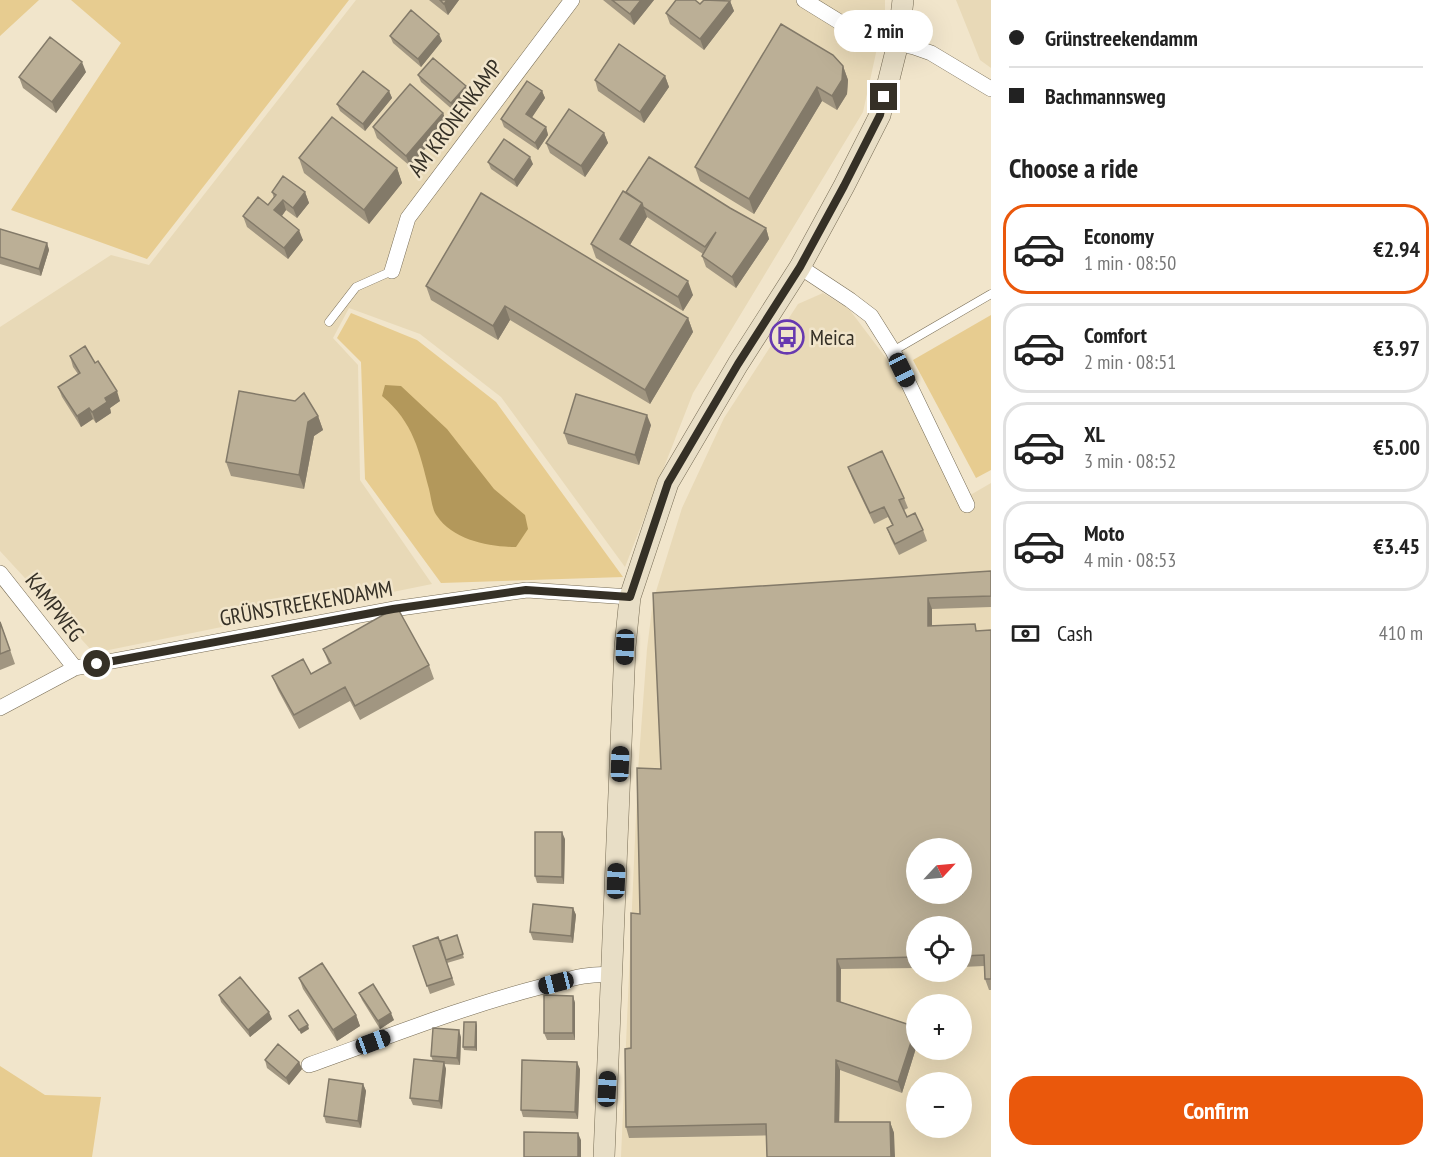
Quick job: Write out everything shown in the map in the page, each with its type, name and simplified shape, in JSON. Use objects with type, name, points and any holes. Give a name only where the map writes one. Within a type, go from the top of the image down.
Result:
[{"type":"street","name":"AM KRONENKAMP","points":[[392,271],[408,218],[572,0]]},
{"type":"street","points":[[804,0],[864,37],[898,43],[931,53],[991,89]]},
{"type":"street","points":[[604,1157],[625,647],[630,597],[668,483],[738,364],[800,267],[880,115],[898,43],[903,0]]},
{"type":"street","points":[[800,267],[871,316],[893,351],[967,506]]},
{"type":"street","name":"KAMPWEG","points":[[0,573],[75,668]]},
{"type":"street","name":"GRÜNSTREEKENDAMM","points":[[0,708],[75,668],[393,609],[526,590],[630,597]]},
{"type":"street","points":[[309,1065],[501,997],[575,978],[601,974],[613,975]]},
{"type":"lane","points":[[329,322],[357,287],[392,271]]},
{"type":"lane","points":[[893,351],[991,294]]},
{"type":"shaded area","points":[[0,0],[39,0],[0,36]]},
{"type":"shaded area","points":[[71,0],[349,0],[147,259],[11,210],[121,43]]},
{"type":"shaded area","points":[[356,0],[885,0],[885,12],[863,112],[693,393],[625,567],[501,397],[420,334],[349,308],[333,338],[358,365],[360,480],[432,584],[94,653],[0,551],[0,327],[111,255],[149,265]]},
{"type":"shaded area","points":[[956,0],[991,0],[991,68],[980,60]]},
{"type":"shaded area","points":[[823,293],[849,309],[886,358],[960,501],[991,483],[991,1157],[621,1157],[638,771],[653,601],[682,508],[724,418],[798,304]]},
{"type":"shaded area","points":[[351,313],[417,340],[496,402],[623,577],[441,583],[365,479],[361,362],[337,338]]},
{"type":"shaded area","points":[[991,315],[991,470],[976,478],[913,360]]},
{"type":"shaded area","points":[[385,385],[401,386],[447,429],[494,489],[525,515],[528,529],[516,547],[495,546],[472,540],[452,531],[437,516],[414,438],[393,406],[382,396]]},
{"type":"shaded area","points":[[0,1066],[45,1095],[101,1097],[92,1157],[0,1157]]},
{"type":"building","points":[[612,0],[641,0],[630,14]]},
{"type":"building","points":[[676,0],[695,0],[700,4],[704,0],[730,1],[700,39],[666,13]]},
{"type":"building","points":[[411,10],[439,34],[418,59],[390,36]]},
{"type":"building","points":[[781,24],[833,55],[843,66],[842,80],[832,96],[817,87],[749,199],[695,167]]},
{"type":"building","points":[[50,37],[82,62],[52,102],[19,77]]},
{"type":"building","points":[[619,44],[665,76],[640,112],[595,80]]},
{"type":"building","points":[[433,58],[466,86],[451,103],[418,75]]},
{"type":"building","points":[[363,71],[389,91],[363,124],[337,104]]},
{"type":"building","points":[[527,81],[542,91],[526,114],[546,127],[535,143],[501,119]]},
{"type":"building","points":[[410,84],[443,113],[406,156],[373,127]]},
{"type":"building","points":[[569,109],[604,133],[581,166],[546,143]]},
{"type":"building","points":[[332,117],[397,168],[364,210],[299,158]]},
{"type":"building","points":[[504,139],[530,157],[514,180],[488,162]]},
{"type":"building","points":[[649,157],[766,228],[732,277],[702,256],[716,232],[705,247],[643,207],[642,203],[626,192]]},
{"type":"building","points":[[283,176],[305,192],[293,208],[283,200],[274,210],[299,230],[284,248],[243,216],[258,197],[268,205],[276,195],[272,192]]},
{"type":"building","points":[[623,191],[642,203],[620,239],[688,281],[678,297],[591,244]]},
{"type":"building","points":[[481,193],[688,318],[645,390],[505,306],[493,326],[426,286]]},
{"type":"building","points":[[0,229],[47,243],[39,269],[0,257]]},
{"type":"building","points":[[85,346],[95,363],[98,361],[117,391],[105,398],[107,402],[92,412],[89,408],[77,416],[58,387],[80,373],[70,356]]},
{"type":"building","points":[[239,391],[295,401],[304,393],[318,416],[308,422],[299,475],[226,462]]},
{"type":"building","points":[[576,394],[647,415],[635,455],[564,433]]},
{"type":"building","points":[[882,451],[904,498],[899,500],[907,517],[915,513],[923,530],[895,544],[887,528],[893,525],[884,507],[870,513],[848,467]]},
{"type":"building","points":[[991,571],[991,596],[928,598],[928,626],[975,624],[976,631],[991,630],[991,979],[985,979],[984,955],[972,956],[972,916],[906,916],[906,957],[837,959],[837,1001],[906,1024],[906,1058],[898,1082],[836,1060],[835,1122],[890,1122],[891,1157],[767,1157],[766,1124],[626,1127],[625,1049],[631,1048],[631,913],[640,914],[637,768],[661,769],[653,593]]},
{"type":"building","points":[[397,607],[429,665],[355,706],[345,687],[294,715],[272,676],[303,659],[311,674],[331,663],[323,649]]},
{"type":"building","points":[[0,622],[10,650],[0,654]]},
{"type":"building","points":[[535,832],[562,832],[562,877],[535,876]]},
{"type":"building","points":[[533,904],[573,908],[571,936],[530,932]]},
{"type":"building","points":[[457,935],[463,954],[446,960],[440,941]]},
{"type":"building","points":[[438,937],[452,978],[427,986],[413,946]]},
{"type":"building","points":[[322,963],[356,1015],[333,1030],[299,978]]},
{"type":"building","points":[[240,977],[269,1012],[248,1030],[219,995]]},
{"type":"building","points":[[373,984],[391,1013],[378,1021],[359,993]]},
{"type":"building","points":[[544,995],[573,996],[573,1033],[544,1033]]},
{"type":"building","points":[[298,1010],[308,1025],[299,1030],[289,1016]]},
{"type":"building","points":[[464,1022],[476,1022],[475,1047],[463,1047]]},
{"type":"building","points":[[433,1028],[459,1030],[457,1058],[431,1056]]},
{"type":"building","points":[[278,1044],[299,1062],[286,1078],[265,1060]]},
{"type":"building","points":[[414,1059],[444,1062],[439,1101],[410,1098]]},
{"type":"building","points":[[522,1060],[577,1062],[575,1112],[521,1110]]},
{"type":"building","points":[[329,1079],[363,1084],[358,1121],[324,1116]]},
{"type":"building","points":[[524,1132],[578,1133],[578,1157],[524,1157]]},
{"type":"place","name":"Meica","points":[[787,337]]},
{"type":"route","points":[[97,664],[393,609],[526,590],[630,597],[668,483],[730,378],[800,267],[880,115],[884,97]]}]
